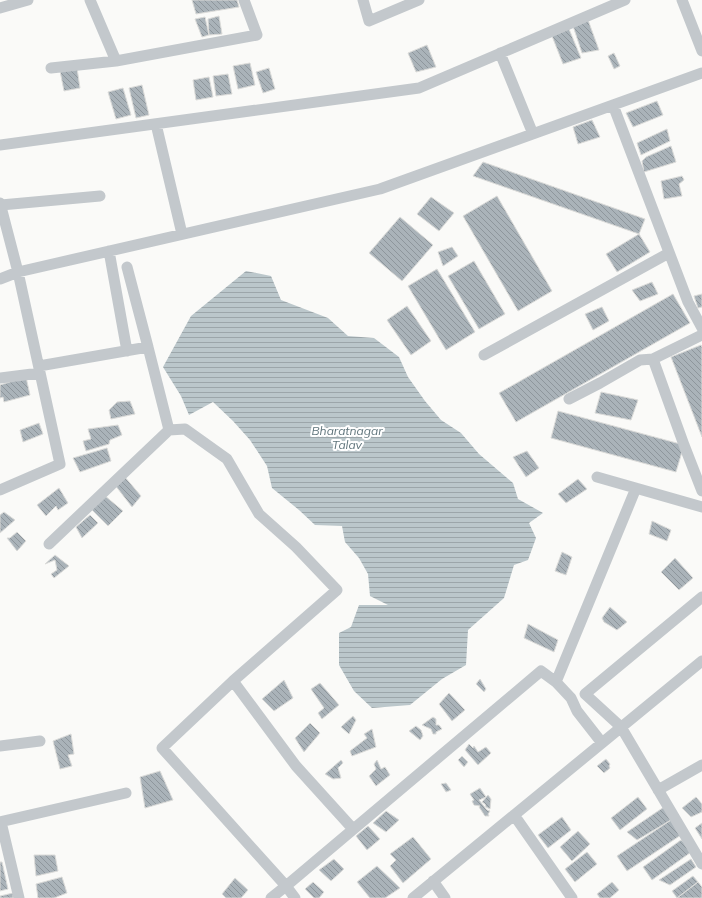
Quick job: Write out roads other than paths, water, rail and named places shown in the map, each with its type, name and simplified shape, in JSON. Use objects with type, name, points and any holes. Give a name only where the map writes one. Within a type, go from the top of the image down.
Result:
[{"type":"street","points":[[0,8],[28,0]]},
{"type":"street","points":[[90,0],[116,61]]},
{"type":"street","points":[[51,68],[116,61],[257,35],[244,0]]},
{"type":"street","points":[[363,0],[369,21],[419,0]]},
{"type":"street","points":[[0,145],[419,88],[626,0]]},
{"type":"street","points":[[682,0],[700,38],[702,50]]},
{"type":"street","points":[[500,53],[533,134]]},
{"type":"street","points":[[0,279],[18,272],[380,189],[702,73]]},
{"type":"street","points":[[612,105],[688,302],[702,328]]},
{"type":"street","points":[[156,124],[182,234]]},
{"type":"street","points":[[0,490],[60,464],[18,272],[0,204],[100,196]]},
{"type":"street","points":[[110,251],[127,351]]},
{"type":"street","points":[[484,355],[669,253]]},
{"type":"street","points":[[127,266],[169,430]]},
{"type":"street","points":[[569,398],[600,383],[640,360],[653,359],[702,335]]},
{"type":"street","points":[[0,378],[148,347]]},
{"type":"street","points":[[653,359],[702,491]]},
{"type":"street","points":[[49,544],[169,430],[185,429],[227,459],[259,514],[296,547],[337,590],[233,681],[162,748],[296,898]]},
{"type":"street","points":[[597,477],[702,507]]},
{"type":"street","points":[[556,682],[636,488]]},
{"type":"street","points":[[702,597],[585,694],[621,727],[702,864]]},
{"type":"street","points":[[413,898],[702,661]]},
{"type":"street","points":[[271,898],[541,671],[556,682],[571,698],[577,711],[602,743]]},
{"type":"street","points":[[233,681],[296,766],[353,829]]},
{"type":"street","points":[[0,746],[40,740]]},
{"type":"street","points":[[658,790],[702,765]]},
{"type":"street","points":[[19,898],[0,822],[126,793]]},
{"type":"street","points":[[514,815],[572,898]]},
{"type":"street","points":[[433,881],[445,898]]},
{"type":"water","name":"Bharatnagar Talav","points":[[246,271],[271,276],[281,300],[328,318],[348,336],[374,338],[399,357],[408,377],[441,420],[461,433],[479,454],[513,483],[518,499],[543,513],[529,523],[536,538],[528,560],[514,565],[504,598],[468,630],[466,665],[442,679],[410,705],[372,708],[354,691],[339,665],[339,633],[351,627],[359,605],[388,605],[370,596],[368,574],[359,558],[345,542],[342,526],[315,525],[272,488],[267,466],[250,440],[213,402],[189,415],[181,396],[163,367],[191,316]]}]
